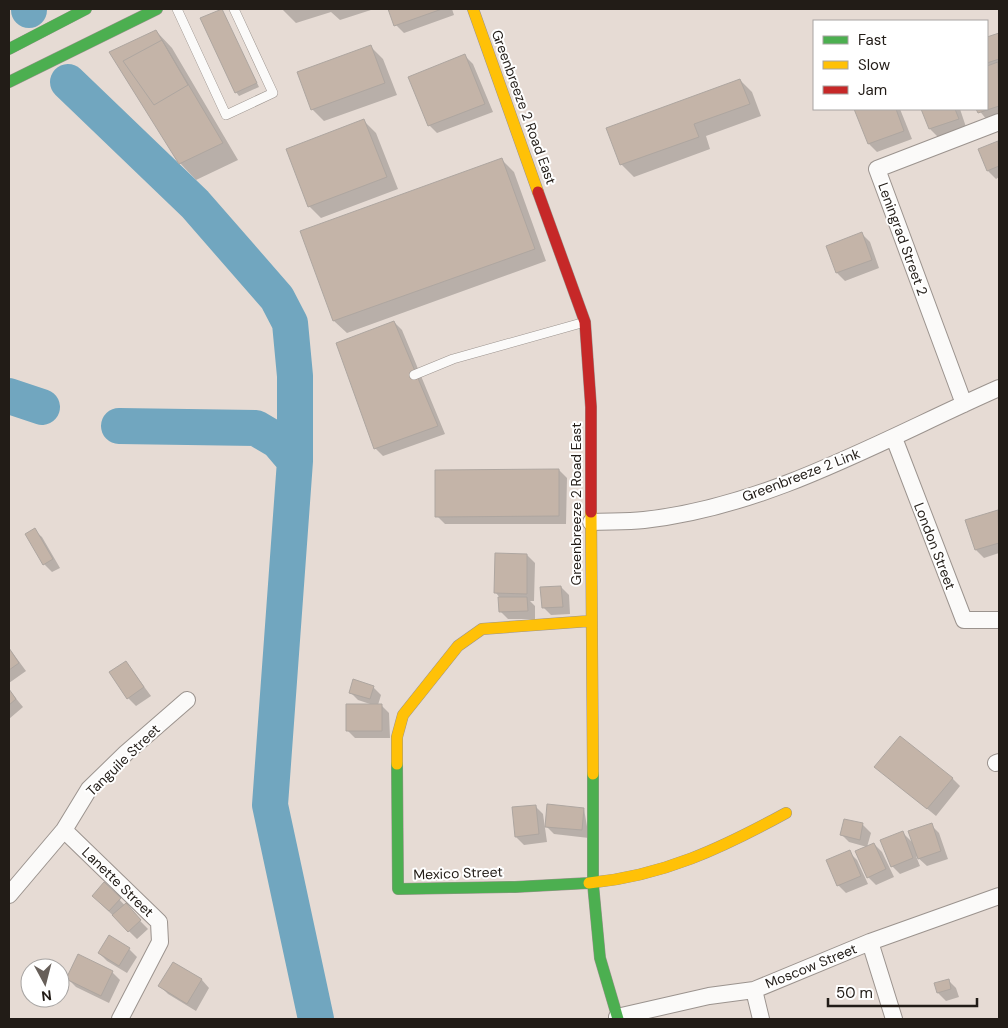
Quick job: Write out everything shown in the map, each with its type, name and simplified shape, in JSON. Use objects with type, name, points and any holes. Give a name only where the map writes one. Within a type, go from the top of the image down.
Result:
[{"type":"street","points":[[10,48],[86,9]]},
{"type":"street","points":[[9,82],[81,44],[157,9]]},
{"type":"street","name":"Greenbreeze 2 Road East","points":[[473,9],[585,322],[591,408],[590,621],[593,884],[600,958],[617,1018]]},
{"type":"street","name":"Leningrad Street 2","points":[[964,404],[877,168],[999,122]]},
{"type":"street","name":"Greenbreeze 2 Link","points":[[591,522],[643,520],[705,509],[747,497],[894,438],[999,388]]},
{"type":"street","name":"London Street","points":[[894,438],[964,620],[999,620]]},
{"type":"street","name":"Mexico Street","points":[[590,621],[482,629],[458,646],[403,715],[397,737],[398,889],[593,884],[660,869],[705,855],[786,813]]},
{"type":"street","name":"Tanguile Street","points":[[9,895],[64,830],[90,789],[126,753],[187,700]]},
{"type":"street","name":"Lanette Street","points":[[64,830],[159,922],[160,942],[120,1019]]},
{"type":"street","name":"Moscow Street","points":[[617,1018],[709,996],[754,990],[870,942],[999,896]]},
{"type":"street","points":[[870,942],[894,1019]]},
{"type":"street","points":[[754,990],[761,1019]]},
{"type":"lane","points":[[177,9],[226,115],[273,93],[234,9]]},
{"type":"lane","points":[[414,375],[453,359],[585,322]]},
{"type":"building","points":[[222,9],[257,83],[235,93],[200,18]]},
{"type":"building","points":[[388,9],[442,9],[394,26]]},
{"type":"building","points":[[156,30],[223,143],[179,164],[109,52]]},
{"type":"building","points":[[999,33],[999,59],[988,63],[988,37]]},
{"type":"building","points":[[162,40],[188,85],[154,105],[123,61]]},
{"type":"building","points":[[371,45],[385,83],[311,110],[297,72]]},
{"type":"building","points":[[465,54],[485,104],[428,126],[408,77]]},
{"type":"building","points":[[998,62],[999,106],[988,110],[988,66]]},
{"type":"building","points":[[740,79],[750,104],[694,124],[699,137],[620,165],[606,128]]},
{"type":"building","points":[[854,110],[896,110],[904,131],[868,144]]},
{"type":"building","points":[[921,110],[955,110],[959,119],[929,129]]},
{"type":"building","points":[[976,110],[987,110],[978,113]]},
{"type":"building","points":[[364,119],[387,177],[308,207],[286,149]]},
{"type":"building","points":[[998,141],[999,166],[987,171],[978,149]]},
{"type":"building","points":[[502,158],[535,249],[333,321],[300,231]]},
{"type":"building","points":[[862,232],[872,260],[836,273],[826,246]]},
{"type":"building","points":[[394,321],[438,426],[374,449],[336,343]]},
{"type":"building","points":[[559,469],[559,516],[435,517],[435,470]]},
{"type":"building","points":[[998,510],[999,543],[975,550],[965,520]]},
{"type":"building","points":[[35,528],[53,559],[43,565],[25,534]]},
{"type":"building","points":[[495,553],[527,554],[527,594],[494,593]]},
{"type":"building","points":[[561,586],[563,607],[542,608],[540,587]]},
{"type":"building","points":[[498,597],[527,597],[528,611],[499,612]]},
{"type":"building","points":[[9,648],[19,663],[9,670]]},
{"type":"building","points":[[126,661],[144,687],[127,699],[109,672]]},
{"type":"building","points":[[353,679],[374,686],[370,699],[349,693]]},
{"type":"building","points":[[9,689],[16,699],[9,705]]},
{"type":"building","points":[[346,704],[382,704],[382,731],[346,731]]},
{"type":"building","points":[[900,736],[953,778],[927,809],[874,767]]},
{"type":"building","points":[[547,804],[584,808],[582,830],[545,827]]},
{"type":"building","points":[[536,805],[539,834],[515,837],[512,807]]},
{"type":"building","points":[[844,819],[863,823],[860,840],[840,835]]},
{"type":"building","points":[[932,823],[941,851],[918,859],[908,831]]},
{"type":"building","points":[[903,831],[913,858],[891,867],[880,840]]},
{"type":"building","points":[[874,843],[886,869],[867,878],[855,851]]},
{"type":"building","points":[[850,850],[861,876],[837,886],[826,860]]},
{"type":"building","points":[[104,882],[121,898],[109,911],[92,896]]},
{"type":"building","points":[[126,903],[141,920],[128,932],[112,915]]},
{"type":"building","points":[[109,935],[130,948],[119,966],[98,953]]},
{"type":"building","points":[[78,954],[113,971],[101,996],[70,981],[70,971]]},
{"type":"building","points":[[173,962],[202,979],[187,1004],[158,986]]},
{"type":"building","points":[[949,979],[951,989],[937,993],[934,983]]},
{"type":"waterway","points":[[68,82],[195,204],[277,298],[290,323],[295,376],[295,461],[270,805],[316,1019]]},
{"type":"waterway","points":[[9,396],[42,407]]},
{"type":"waterway","points":[[119,426],[256,428],[278,441],[295,461]]},
{"type":"traffic: fast","points":[[9,49],[86,9]]},
{"type":"traffic: fast","points":[[9,82],[157,9]]},
{"type":"traffic: fast","points":[[397,764],[398,889],[515,887],[589,883]]},
{"type":"traffic: fast","points":[[593,774],[593,884],[600,958],[618,1019]]},
{"type":"traffic: slow","points":[[473,9],[538,192]]},
{"type":"traffic: slow","points":[[591,512],[593,774]]},
{"type":"traffic: slow","points":[[397,764],[397,737],[403,715],[458,646],[482,629],[590,621]]},
{"type":"traffic: slow","points":[[589,883],[642,874],[667,867],[715,849],[786,813]]},
{"type":"traffic: jam","points":[[538,192],[585,322],[591,407],[591,512]]}]
